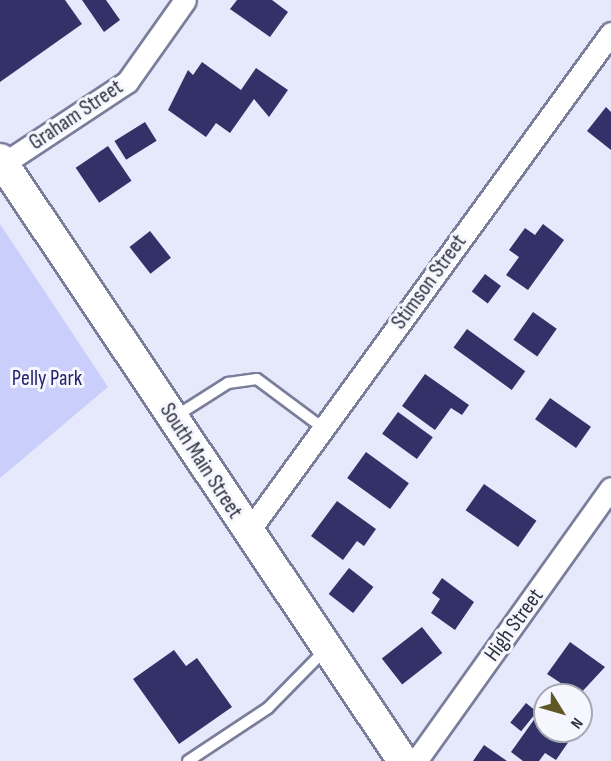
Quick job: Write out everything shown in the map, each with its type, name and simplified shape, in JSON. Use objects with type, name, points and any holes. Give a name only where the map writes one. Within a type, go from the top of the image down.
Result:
[{"type":"main road","name":"South Main Street","points":[[2,162],[403,761]]},
{"type":"street","name":"Graham Street","points":[[2,162],[127,82],[185,0]]},
{"type":"street","name":"Stimson Street","points":[[248,532],[611,33]]},
{"type":"street","name":"High Street","points":[[416,761],[611,488]]},
{"type":"lane","points":[[173,418],[228,383],[257,379],[323,428]]},
{"type":"lane","points":[[188,761],[268,708],[327,648]]},
{"type":"green space","name":"Pelly Park","points":[[0,224],[108,387],[0,478]]},
{"type":"building","points":[[0,0],[65,0],[82,24],[0,82]]},
{"type":"building","points":[[82,0],[106,0],[120,20],[104,32]]},
{"type":"building","points":[[237,0],[272,0],[288,12],[270,37],[230,9]]},
{"type":"building","points":[[202,62],[241,90],[256,68],[288,90],[269,117],[254,99],[230,133],[216,123],[206,137],[168,110],[188,70],[193,75]]},
{"type":"building","points":[[606,107],[611,112],[611,150],[587,131]]},
{"type":"building","points":[[145,122],[157,141],[126,160],[114,141]]},
{"type":"building","points":[[108,146],[131,181],[99,203],[76,168]]},
{"type":"building","points":[[543,224],[564,240],[528,290],[506,275],[519,257],[509,250],[525,228],[535,235]]},
{"type":"building","points":[[150,231],[171,258],[150,274],[130,247]]},
{"type":"building","points":[[485,274],[501,286],[488,304],[472,292]]},
{"type":"building","points":[[533,312],[557,329],[537,356],[513,340]]},
{"type":"building","points":[[467,329],[525,371],[512,390],[453,348]]},
{"type":"building","points":[[425,374],[469,405],[462,415],[451,408],[435,430],[402,406]]},
{"type":"building","points":[[550,398],[591,427],[576,448],[535,419]]},
{"type":"building","points":[[398,412],[433,437],[417,459],[382,434]]},
{"type":"building","points":[[366,452],[409,483],[390,509],[347,478]]},
{"type":"building","points":[[484,484],[536,521],[518,547],[466,510]]},
{"type":"building","points":[[337,501],[376,529],[364,546],[357,541],[343,560],[311,536]]},
{"type":"building","points":[[349,568],[373,587],[353,613],[329,594]]},
{"type":"building","points":[[442,578],[474,602],[455,630],[431,613],[440,599],[432,593]]},
{"type":"building","points":[[422,627],[442,653],[402,684],[382,658]]},
{"type":"building","points":[[570,642],[605,667],[590,683],[561,683],[547,674]]},
{"type":"building","points":[[174,650],[186,666],[197,658],[232,707],[179,744],[133,679]]},
{"type":"building","points":[[526,703],[533,709],[533,717],[521,731],[510,722]]},
{"type":"building","points":[[533,721],[533,743],[568,743],[556,760],[545,753],[539,761],[523,761],[511,752]]},
{"type":"building","points":[[484,745],[507,761],[473,761]]}]
